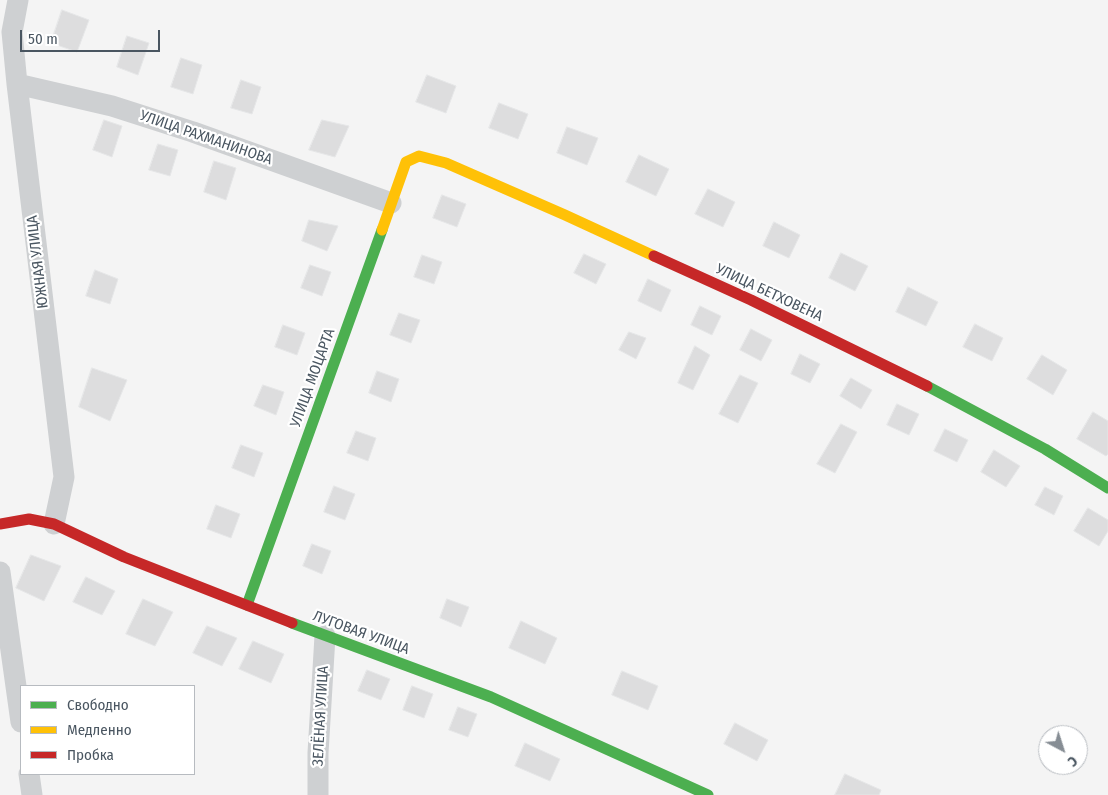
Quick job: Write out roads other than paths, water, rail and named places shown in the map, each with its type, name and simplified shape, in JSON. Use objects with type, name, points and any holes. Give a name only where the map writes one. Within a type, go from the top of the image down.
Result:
[{"type":"street","name":"ЮЖНАЯ УЛИЦА","points":[[18,0],[12,32],[16,84],[64,477],[54,524]]},
{"type":"street","name":"УЛИЦА РАХМАНИНОВА","points":[[16,84],[112,106],[193,132],[391,203]]},
{"type":"street","name":"УЛИЦА БЕТХОВЕНА","points":[[406,162],[419,156],[446,164],[751,300],[940,392],[1045,449],[1108,488]]},
{"type":"street","name":"УЛИЦА МОЦАРТА","points":[[247,605],[406,162]]},
{"type":"street","name":"ЛУГОВАЯ УЛИЦА","points":[[0,524],[29,519],[54,524],[124,557],[325,636],[491,697],[708,795]]},
{"type":"street","points":[[0,572],[20,715]]},
{"type":"street","name":"ЗЕЛЁНАЯ УЛИЦА","points":[[318,795],[318,753],[325,636]]},
{"type":"street","points":[[28,775],[32,795]]}]
